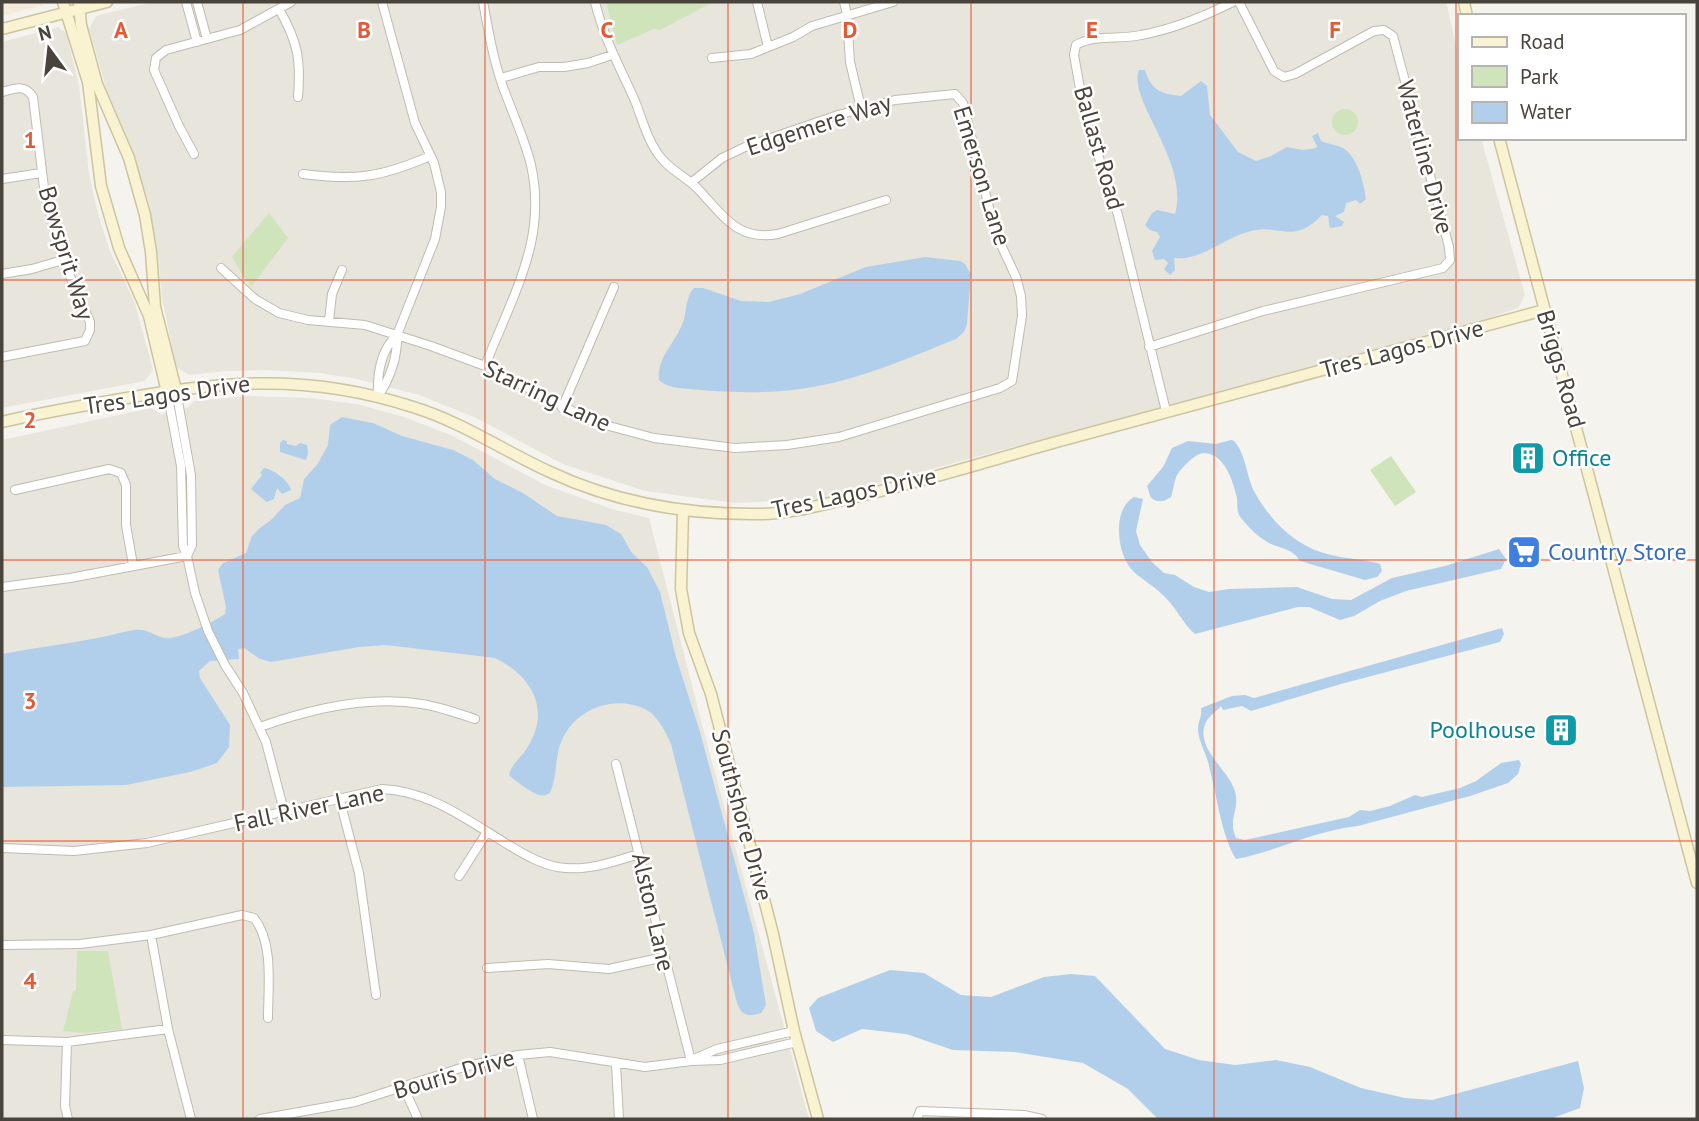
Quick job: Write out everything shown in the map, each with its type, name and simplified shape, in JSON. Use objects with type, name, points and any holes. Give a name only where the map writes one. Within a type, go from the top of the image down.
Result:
[{"type":"street","points":[[2,29],[65,7],[107,2]]},
{"type":"street","points":[[186,2],[197,42]]},
{"type":"street","points":[[194,153],[154,71],[156,58],[166,50],[240,30],[291,2]]},
{"type":"street","points":[[378,397],[377,381],[387,345],[397,335],[435,239],[441,192],[439,177],[415,123],[382,2]]},
{"type":"street","points":[[483,2],[489,39],[528,150],[534,186],[531,246],[485,366]]},
{"type":"street","points":[[595,2],[602,31],[612,55],[635,101],[649,138],[661,158],[692,182],[724,217],[743,232],[759,237],[778,234],[886,200]]},
{"type":"street","points":[[757,2],[768,47]]},
{"type":"street","points":[[844,2],[850,62],[861,108]]},
{"type":"street","points":[[712,58],[751,54],[812,26],[893,2]]},
{"type":"street","name":"Ballast Road","points":[[1166,411],[1118,215],[1085,116],[1074,55],[1076,45],[1084,40],[1139,36],[1178,27],[1233,2]]},
{"type":"street","name":"Waterline Drive","points":[[1149,347],[1275,308],[1443,268],[1450,260],[1449,247],[1393,36],[1384,30],[1374,31],[1295,74],[1284,77],[1274,71],[1239,2]]},
{"type":"street","points":[[79,5],[81,25],[97,84],[126,150],[145,215],[155,307],[172,391],[181,466],[183,546],[202,614],[225,665],[260,727],[274,766],[285,811]]},
{"type":"street","points":[[189,14],[198,6],[207,40]]},
{"type":"street","points":[[65,7],[88,82],[95,150],[104,197],[119,248],[149,316],[172,391]]},
{"type":"street","points":[[279,9],[290,27],[300,57],[298,97]]},
{"type":"street","points":[[501,78],[540,67],[588,63],[612,55]]},
{"type":"street","name":"Bowsprit Way","points":[[2,92],[20,87],[33,97],[47,204],[63,260],[90,323],[85,341],[2,357]]},
{"type":"street","name":"Edgemere Way","points":[[692,182],[722,158],[745,147],[861,108],[895,100],[955,94]]},
{"type":"street","name":"Emerson Lane","points":[[955,94],[963,103],[995,232],[1016,276],[1021,296],[1021,316],[1012,381]]},
{"type":"street","name":"Briggs Road","points":[[1500,140],[1697,883]]},
{"type":"street","points":[[303,174],[359,178],[401,168],[430,156]]},
{"type":"street","points":[[2,179],[41,173]]},
{"type":"street","points":[[2,274],[32,270],[63,260]]},
{"type":"street","name":"Starring Lane","points":[[221,268],[255,299],[272,310],[294,318],[365,326],[397,335],[485,366],[562,408],[610,428],[654,438],[735,448],[787,445],[839,437],[1000,388],[1012,381]]},
{"type":"street","points":[[329,321],[332,294],[342,270]]},
{"type":"street","points":[[562,408],[614,287]]},
{"type":"street","name":"Tres Lagos Drive","points":[[2,422],[172,391],[234,383],[279,383],[336,388],[416,407],[458,424],[571,481],[632,501],[683,511],[765,514],[822,505],[886,490],[1166,411],[1544,310]]},
{"type":"street","points":[[15,490],[109,469],[121,472],[126,485],[126,525],[133,565]]},
{"type":"street","name":"Southshore Drive","points":[[683,511],[681,589],[689,633],[711,694],[817,1119]]},
{"type":"street","points":[[2,587],[70,578],[187,556]]},
{"type":"street","points":[[260,727],[299,714],[376,701],[421,704],[475,719]]},
{"type":"street","name":"Alston Lane","points":[[615,764],[691,1060]]},
{"type":"street","name":"Fall River Lane","points":[[2,848],[74,851],[147,843],[382,789],[419,794],[529,857],[565,868],[586,867],[639,854]]},
{"type":"street","points":[[339,797],[359,873],[376,995]]},
{"type":"street","points":[[459,876],[487,832]]},
{"type":"street","points":[[2,945],[80,944],[150,935],[242,915],[254,918],[261,927],[268,960],[268,1018]]},
{"type":"street","points":[[150,935],[168,1029],[191,1119]]},
{"type":"street","points":[[487,968],[548,964],[608,969],[664,957]]},
{"type":"street","points":[[2,1040],[67,1042],[168,1029]]},
{"type":"street","name":"Bouris Drive","points":[[260,1119],[293,1116],[355,1102],[467,1066],[518,1055],[550,1052],[616,1064],[665,1066],[728,1047],[795,1037]]},
{"type":"street","name":"Bouris Drive","points":[[691,1060],[730,1058],[795,1037]]},
{"type":"street","points":[[67,1042],[65,1106],[68,1119]]},
{"type":"street","points":[[728,1047],[730,1058]]},
{"type":"street","points":[[518,1055],[533,1119]]},
{"type":"street","points":[[616,1064],[619,1119]]},
{"type":"street","points":[[404,1088],[418,1119]]},
{"type":"street","points":[[919,1115],[1024,1115],[1042,1119]]},
{"type":"shaded area","points":[[2,2],[44,2],[41,6],[2,16]]},
{"type":"shaded area","points":[[153,2],[1446,2],[1458,53],[1458,140],[1482,140],[1525,295],[1518,308],[1284,388],[1262,387],[1110,421],[820,499],[735,503],[645,491],[565,465],[476,418],[419,395],[357,379],[320,373],[264,370],[189,375],[176,367],[162,298],[149,203],[131,146],[107,91],[89,29],[96,16]]},
{"type":"shaded area","points":[[58,27],[66,33],[79,85],[89,174],[98,214],[110,251],[135,303],[153,370],[145,381],[2,408],[2,42]]},
{"type":"shaded area","points":[[248,396],[310,398],[357,404],[404,417],[453,436],[545,485],[615,510],[649,518],[809,1119],[2,1119],[2,440],[151,408],[161,414],[187,408],[194,401]]},
{"type":"green space","points":[[606,2],[713,2],[660,30],[654,29],[617,45]]},
{"type":"green space","points":[[1345,109],[1354,113],[1358,122],[1354,131],[1345,135],[1336,131],[1332,122],[1336,113]]},
{"type":"green space","points":[[269,213],[288,238],[252,286],[232,257]]},
{"type":"green space","points":[[1391,456],[1416,492],[1395,506],[1370,470]]},
{"type":"green space","points":[[77,951],[108,951],[122,1029],[84,1033],[63,1031],[73,991],[76,990]]},
{"type":"water","points":[[1139,70],[1145,70],[1150,82],[1158,90],[1174,95],[1181,96],[1201,81],[1207,86],[1210,115],[1238,152],[1256,161],[1287,147],[1303,150],[1316,148],[1312,136],[1318,133],[1321,141],[1343,148],[1353,158],[1362,179],[1366,199],[1360,204],[1356,200],[1346,203],[1344,212],[1335,216],[1344,222],[1342,226],[1330,228],[1328,216],[1322,215],[1312,224],[1295,231],[1251,231],[1197,255],[1174,258],[1175,270],[1170,275],[1164,269],[1168,263],[1164,259],[1155,260],[1152,251],[1160,237],[1145,225],[1157,210],[1175,214],[1177,194],[1174,174],[1142,98],[1138,83]]},
{"type":"water","points":[[925,257],[960,261],[971,274],[967,324],[964,332],[956,339],[870,372],[803,389],[715,391],[673,387],[659,380],[664,356],[681,327],[688,298],[694,288],[703,288],[741,301],[769,302],[800,294],[866,267]]},
{"type":"water","points":[[342,417],[373,423],[402,436],[453,450],[473,460],[495,479],[523,493],[557,516],[606,525],[621,534],[632,553],[647,567],[660,592],[754,933],[766,1005],[761,1013],[746,1014],[737,1003],[671,744],[664,729],[650,712],[633,705],[621,703],[597,707],[576,720],[568,729],[558,753],[550,793],[536,794],[509,775],[534,734],[538,720],[534,695],[519,674],[495,658],[386,645],[271,662],[260,659],[244,648],[238,649],[239,659],[210,661],[199,671],[200,678],[230,725],[229,747],[217,763],[190,772],[126,785],[2,787],[2,654],[134,630],[171,638],[196,630],[225,614],[218,570],[223,563],[246,553],[252,536],[285,505],[300,498],[304,479],[317,465],[328,445],[330,425]]},
{"type":"water","points":[[283,440],[296,446],[300,443],[307,445],[306,460],[280,452],[280,443]]},
{"type":"water","points":[[1231,440],[1241,452],[1254,491],[1268,513],[1286,532],[1318,551],[1380,564],[1382,571],[1377,577],[1365,580],[1300,561],[1290,551],[1261,538],[1239,516],[1237,498],[1227,469],[1211,455],[1200,454],[1184,466],[1176,477],[1171,497],[1161,501],[1151,498],[1147,486],[1163,467],[1172,448],[1188,441],[1216,444]]},
{"type":"water","points":[[264,468],[280,476],[291,490],[282,494],[277,488],[274,499],[267,502],[251,489]]},
{"type":"water","points":[[1134,497],[1143,499],[1136,531],[1140,545],[1152,562],[1164,573],[1175,575],[1194,587],[1209,592],[1297,587],[1332,599],[1351,600],[1392,578],[1445,566],[1499,549],[1506,559],[1501,569],[1406,591],[1340,620],[1309,607],[1298,607],[1195,634],[1164,596],[1128,565],[1120,545],[1119,522],[1127,503]]},
{"type":"water","points":[[1502,628],[1504,634],[1500,642],[1251,711],[1242,706],[1223,710],[1221,706],[1206,722],[1203,732],[1209,751],[1233,787],[1236,796],[1234,832],[1236,838],[1245,840],[1349,817],[1360,810],[1370,811],[1390,806],[1415,795],[1422,797],[1460,788],[1476,781],[1501,763],[1519,760],[1521,764],[1518,774],[1508,783],[1470,796],[1327,832],[1236,859],[1223,827],[1208,761],[1199,738],[1201,708],[1232,696],[1245,695],[1254,698]]},
{"type":"water","points":[[890,970],[924,973],[961,995],[991,997],[1044,977],[1071,974],[1095,976],[1165,1049],[1199,1060],[1235,1065],[1276,1060],[1310,1067],[1361,1088],[1405,1098],[1432,1100],[1578,1061],[1584,1088],[1580,1108],[1550,1119],[1158,1119],[1128,1089],[1083,1063],[1014,1052],[953,1050],[906,1034],[862,1029],[833,1042],[816,1031],[809,1008],[818,998]]},
{"type":"place","name":"Office","points":[[1528,458]]},
{"type":"place","name":"Country Store","points":[[1524,552]]},
{"type":"place","name":"Poolhouse","points":[[1561,730]]}]
